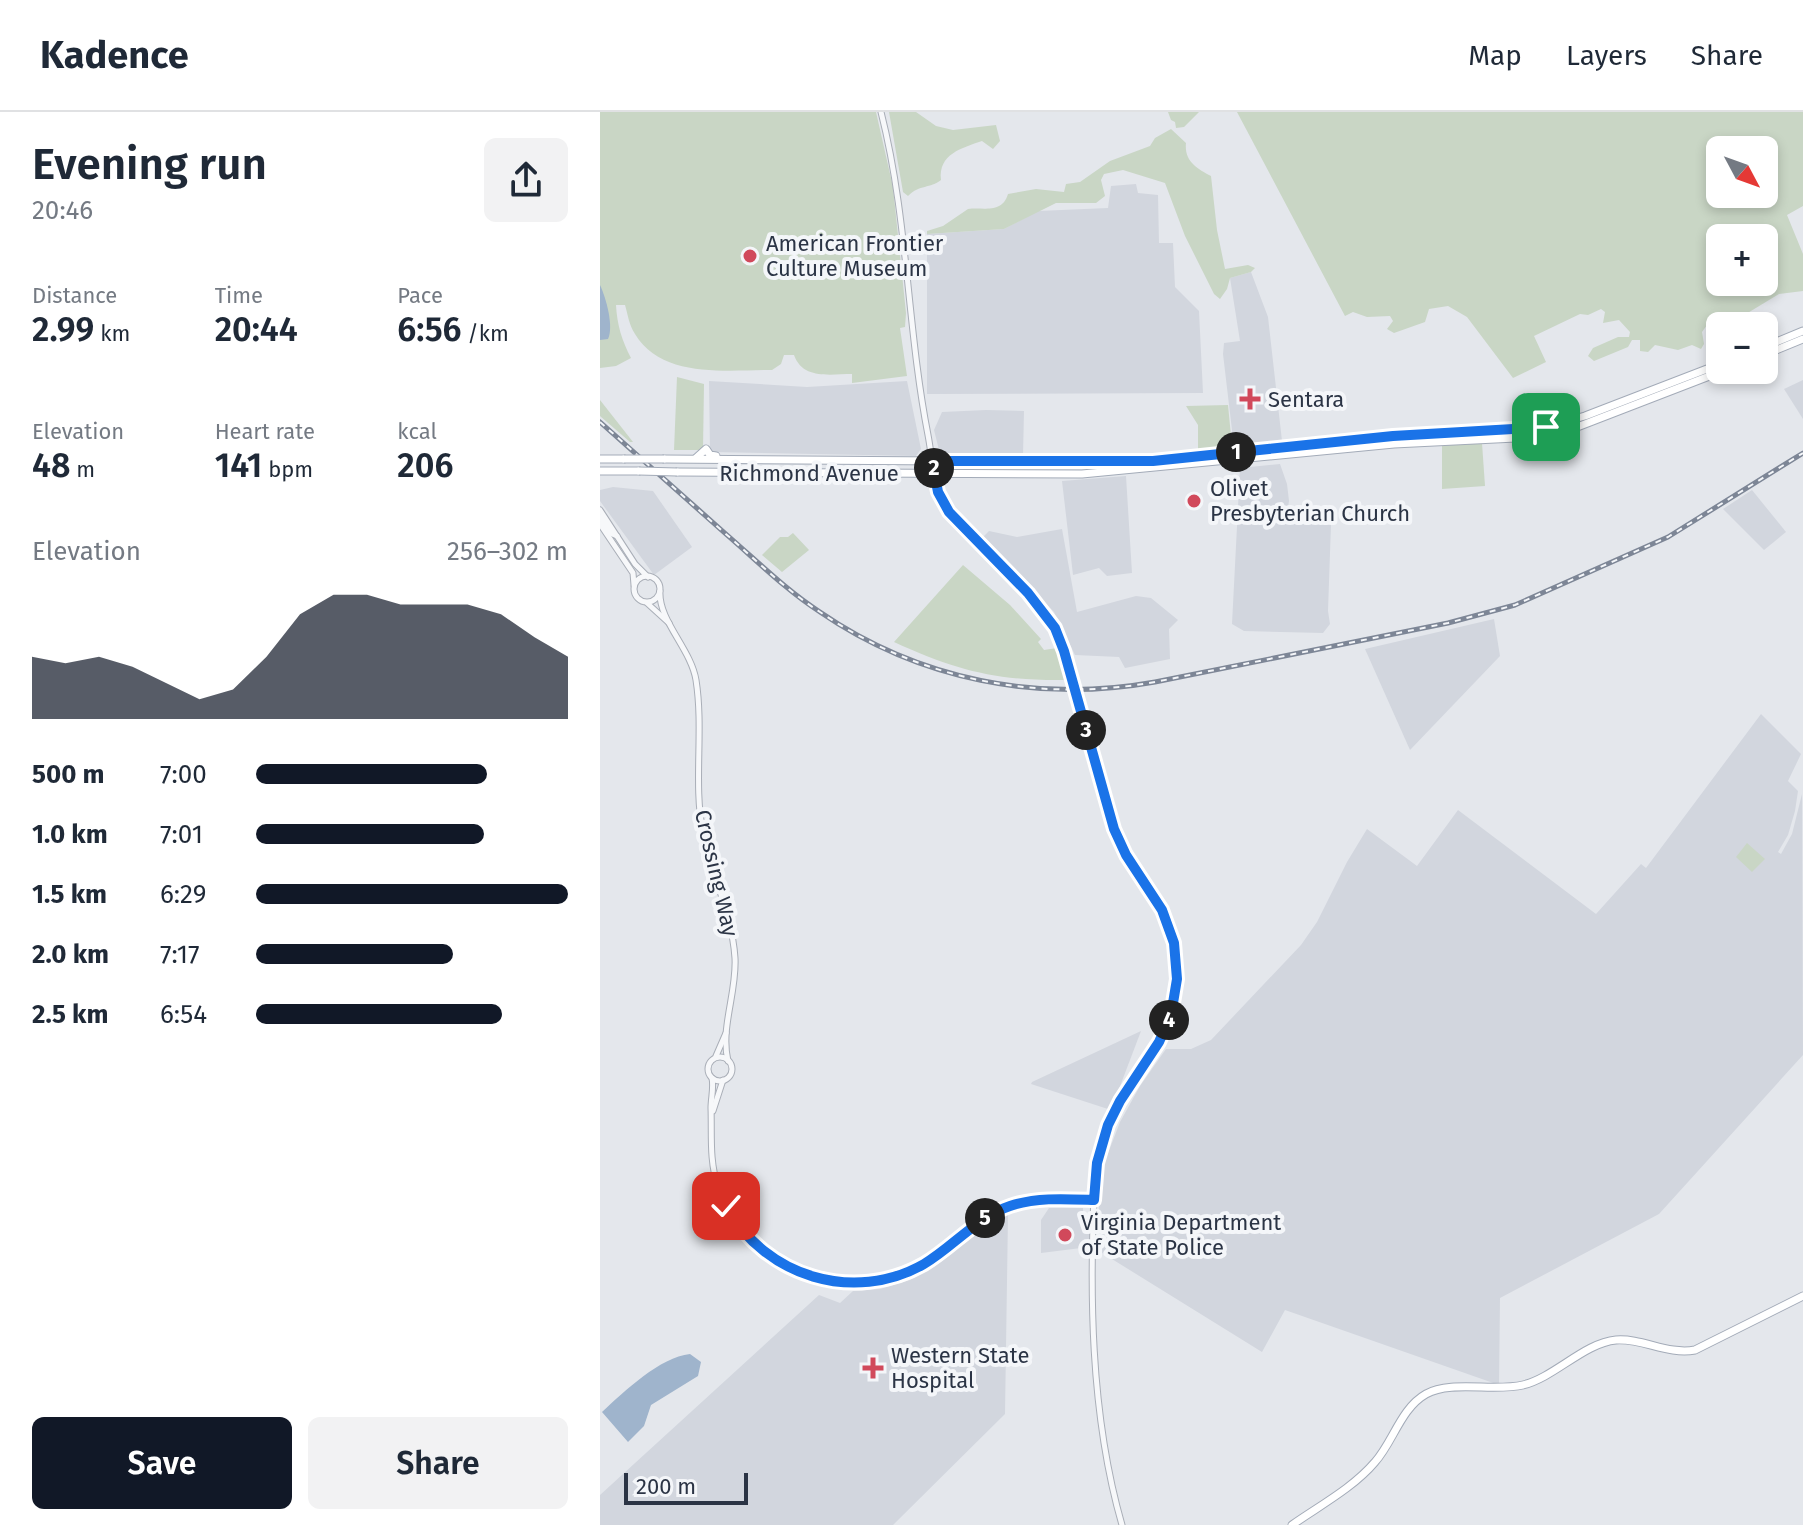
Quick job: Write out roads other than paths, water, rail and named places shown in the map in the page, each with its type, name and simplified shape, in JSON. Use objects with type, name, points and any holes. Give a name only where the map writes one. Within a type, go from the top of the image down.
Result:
[{"type":"main road","points":[[1778,341],[1803,331]]},
{"type":"main road","points":[[1778,349],[1803,339]]},
{"type":"main road","name":"Richmond Avenue","points":[[600,459],[694,459],[706,449],[713,456],[745,459],[1153,461],[1385,437],[1535,429],[1572,421],[1706,369]]},
{"type":"main road","name":"Richmond Avenue","points":[[600,471],[1102,473],[1394,444],[1535,437],[1572,429],[1706,377]]},
{"type":"main road","points":[[1292,1525],[1368,1470],[1409,1410],[1429,1392],[1522,1385],[1610,1341],[1623,1340],[1675,1351],[1695,1350],[1803,1296]]},
{"type":"street","points":[[881,112],[896,182],[915,359],[940,496],[949,512],[1013,576],[1049,618],[1063,646],[1114,829],[1126,855],[1162,910],[1174,943],[1176,989],[1172,1011],[1161,1038],[1108,1125],[1097,1163],[1094,1200],[1097,1390],[1108,1470],[1122,1525]]},
{"type":"street","points":[[600,510],[643,574],[658,582],[660,591],[654,600],[646,602],[636,596],[633,573],[600,524]]},
{"type":"street","points":[[600,517],[610,533],[617,536]]},
{"type":"street","points":[[611,540],[627,551]]},
{"type":"street","points":[[634,588],[638,580],[648,577]]},
{"type":"street","name":"Crossing Way","points":[[660,591],[661,604],[694,671],[700,710],[700,812],[703,834],[732,930],[735,970],[727,1032],[728,1061]]},
{"type":"street","name":"Crossing Way","points":[[646,602],[670,624]]},
{"type":"street","name":"Crossing Way","points":[[714,1059],[727,1032]]},
{"type":"street","points":[[712,1112],[723,1080],[731,1072],[728,1061],[722,1057],[714,1059],[708,1067],[712,1078],[710,1139],[712,1164],[721,1195],[737,1225],[751,1241],[797,1272],[827,1281],[851,1284],[900,1275],[930,1260],[983,1220],[1010,1206],[1030,1201],[1094,1200]]},
{"type":"street","points":[[712,1078],[723,1080]]},
{"type":"water","points":[[600,285],[607,304],[610,333],[608,339],[600,340]]},
{"type":"water","points":[[690,1354],[701,1362],[698,1376],[651,1405],[644,1426],[628,1442],[602,1412],[655,1368]]},
{"type":"railway","points":[[600,422],[784,585],[858,635],[898,655],[939,670],[1024,687],[1067,689],[1111,688],[1155,682],[1448,623],[1515,605],[1668,537],[1803,453]]},
{"type":"place","name":"American Frontier Culture Museum","points":[[750,256]]},
{"type":"place","name":"Sentara","points":[[1250,399]]},
{"type":"place","name":"Olivet Presbyterian Church","points":[[1194,501]]},
{"type":"place","name":"Virginia Department of State Police","points":[[1065,1235]]},
{"type":"place","name":"Western State Hospital","points":[[873,1368]]}]
